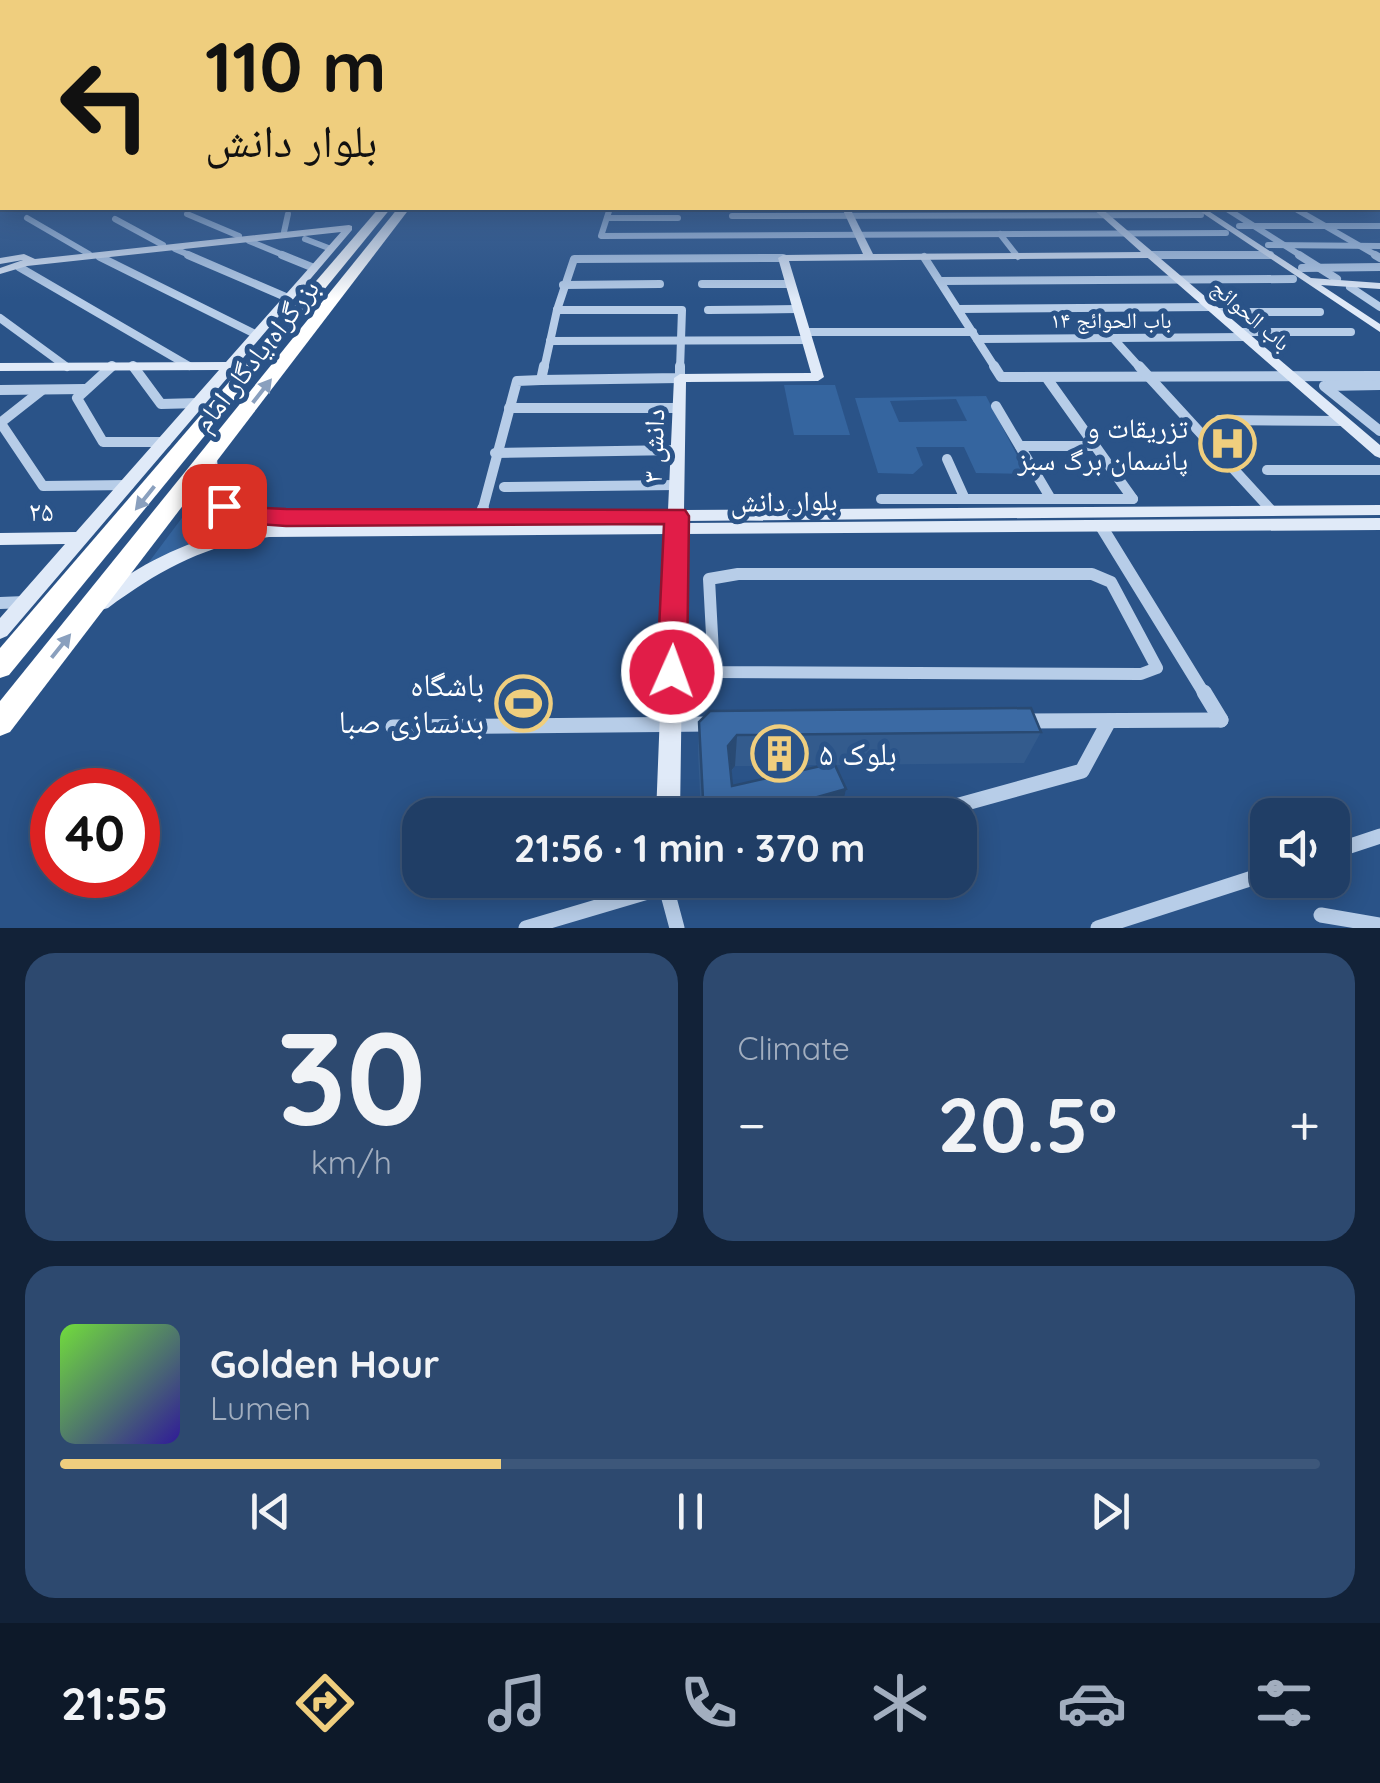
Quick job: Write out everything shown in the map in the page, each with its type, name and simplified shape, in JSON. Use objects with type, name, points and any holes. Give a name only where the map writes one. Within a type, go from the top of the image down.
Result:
[{"type":"highway","name":"بزرگراه یادگار امام","points":[[0,667],[312,297],[392,212]]},
{"type":"highway","name":"بزرگراه یادگار امام","points":[[0,722],[210,459],[393,212]]},
{"type":"street","points":[[609,212],[601,236],[1226,233]]},
{"type":"street","points":[[804,212],[810,235]]},
{"type":"street","points":[[732,216],[845,212]]},
{"type":"street","points":[[848,212],[870,258]]},
{"type":"street","name":"باب الحوائج","points":[[1101,212],[1380,454]]},
{"type":"street","points":[[1212,212],[1380,319]]},
{"type":"street","points":[[1213,212],[1239,226],[1308,281],[1380,330]]},
{"type":"street","points":[[1233,212],[1337,279]]},
{"type":"street","points":[[1301,212],[1380,258]]},
{"type":"street","points":[[187,214],[314,268]]},
{"type":"street","points":[[284,234],[288,214]]},
{"type":"street","points":[[27,218],[258,335]]},
{"type":"street","points":[[607,218],[678,218]]},
{"type":"street","points":[[115,219],[163,245]]},
{"type":"street","points":[[1239,226],[1380,223]]},
{"type":"street","points":[[0,632],[349,228],[163,245],[26,263],[1,262]]},
{"type":"street","points":[[1000,234],[1018,256]]},
{"type":"street","points":[[708,235],[708,259]]},
{"type":"street","points":[[94,255],[175,249],[244,238]]},
{"type":"street","points":[[305,239],[330,249]]},
{"type":"street","points":[[541,380],[574,259],[1152,256],[1269,250],[1284,245],[1380,246]]},
{"type":"street","points":[[175,249],[288,298]]},
{"type":"street","points":[[924,257],[1001,377],[1380,376]]},
{"type":"street","points":[[481,518],[517,380],[818,377],[783,258]]},
{"type":"street","points":[[26,263],[189,366]]},
{"type":"street","points":[[1302,268],[1380,266]]},
{"type":"street","points":[[940,281],[1293,279]]},
{"type":"street","points":[[1308,281],[1380,286]]},
{"type":"street","points":[[564,285],[660,284]]},
{"type":"street","points":[[702,284],[791,284]]},
{"type":"street","points":[[1350,287],[1380,306]]},
{"type":"street","points":[[276,311],[312,297]]},
{"type":"street","points":[[708,310],[798,309]]},
{"type":"street","points":[[958,309],[1320,312]]},
{"type":"street","points":[[557,310],[682,310],[680,378]]},
{"type":"street","points":[[0,318],[67,367]]},
{"type":"street","name":"باب الحوائج ۱۴","points":[[550,341],[975,335],[1114,338],[1351,332]]},
{"type":"street","points":[[1114,338],[1272,511]]},
{"type":"street","points":[[112,366],[77,398],[103,442],[167,442],[202,428]]},
{"type":"street","points":[[134,366],[161,404],[200,404]]},
{"type":"street","points":[[0,367],[232,366]]},
{"type":"street","points":[[1046,376],[1138,505]]},
{"type":"street","name":"دانش ۳","points":[[668,798],[680,378]]},
{"type":"street","points":[[1380,385],[1324,386],[1380,431]]},
{"type":"street","points":[[0,390],[86,389]]},
{"type":"street","points":[[42,390],[0,422],[43,486],[129,485]]},
{"type":"street","points":[[996,406],[1051,498]]},
{"type":"street","points":[[509,408],[679,408]]},
{"type":"street","points":[[1219,420],[1343,421]]},
{"type":"street","points":[[1020,446],[1095,446]]},
{"type":"street","points":[[495,453],[678,450]]},
{"type":"street","points":[[210,459],[212,493],[241,515],[220,524],[219,531],[227,534]]},
{"type":"street","points":[[947,459],[964,498]]},
{"type":"street","points":[[1267,470],[1380,470]]},
{"type":"street","points":[[504,487],[677,485]]},
{"type":"street","points":[[881,499],[1051,498],[1138,505]]},
{"type":"street","name":"بلوار دانش","points":[[90,611],[160,564],[227,534],[1138,505],[1272,511],[1380,510]]},
{"type":"street","name":"بلوار دانش","points":[[241,515],[1101,526],[1380,524]]},
{"type":"street","points":[[1009,722],[1221,720],[1101,526]]},
{"type":"street","name":"۲۵","points":[[0,539],[82,538]]},
{"type":"street","points":[[672,672],[1140,674],[1156,668],[1157,660],[1111,582],[1092,574],[738,574],[710,578],[714,672]]},
{"type":"street","points":[[0,603],[26,602]]},
{"type":"street","points":[[977,800],[1082,771],[1109,720]]},
{"type":"street","points":[[393,728],[730,724]]},
{"type":"street","points":[[1350,846],[1380,836]]},
{"type":"street","points":[[1098,928],[1250,879]]},
{"type":"street","points":[[526,928],[622,898]]},
{"type":"street","points":[[674,898],[677,928]]},
{"type":"street","points":[[1321,915],[1380,925]]},
{"type":"shaded area","points":[[784,385],[835,385],[850,435],[794,435]]},
{"type":"shaded area","points":[[986,396],[1027,474],[976,473],[964,447],[916,447],[923,465],[913,474],[878,473],[855,398]],"holes":[[[956,399],[967,421],[899,422],[890,401]]]},
{"type":"shaded area","points":[[202,491],[212,506],[226,513],[210,527],[212,537],[143,570]]},
{"type":"building","points":[[1031,708],[1041,732],[737,735],[728,746],[732,786],[834,763],[846,789],[814,798],[703,798],[699,722],[710,711]]},
{"type":"place","name":"تزریقات و پانسمان برگ سبز","points":[[1227,444]]},
{"type":"place","name":"باشگاه بدنسازی صبا","points":[[523,703]]},
{"type":"place","name":"بلوک ۵","points":[[780,754]]},
{"type":"route","points":[[224,506],[241,515],[286,518],[676,516],[672,672]]}]
